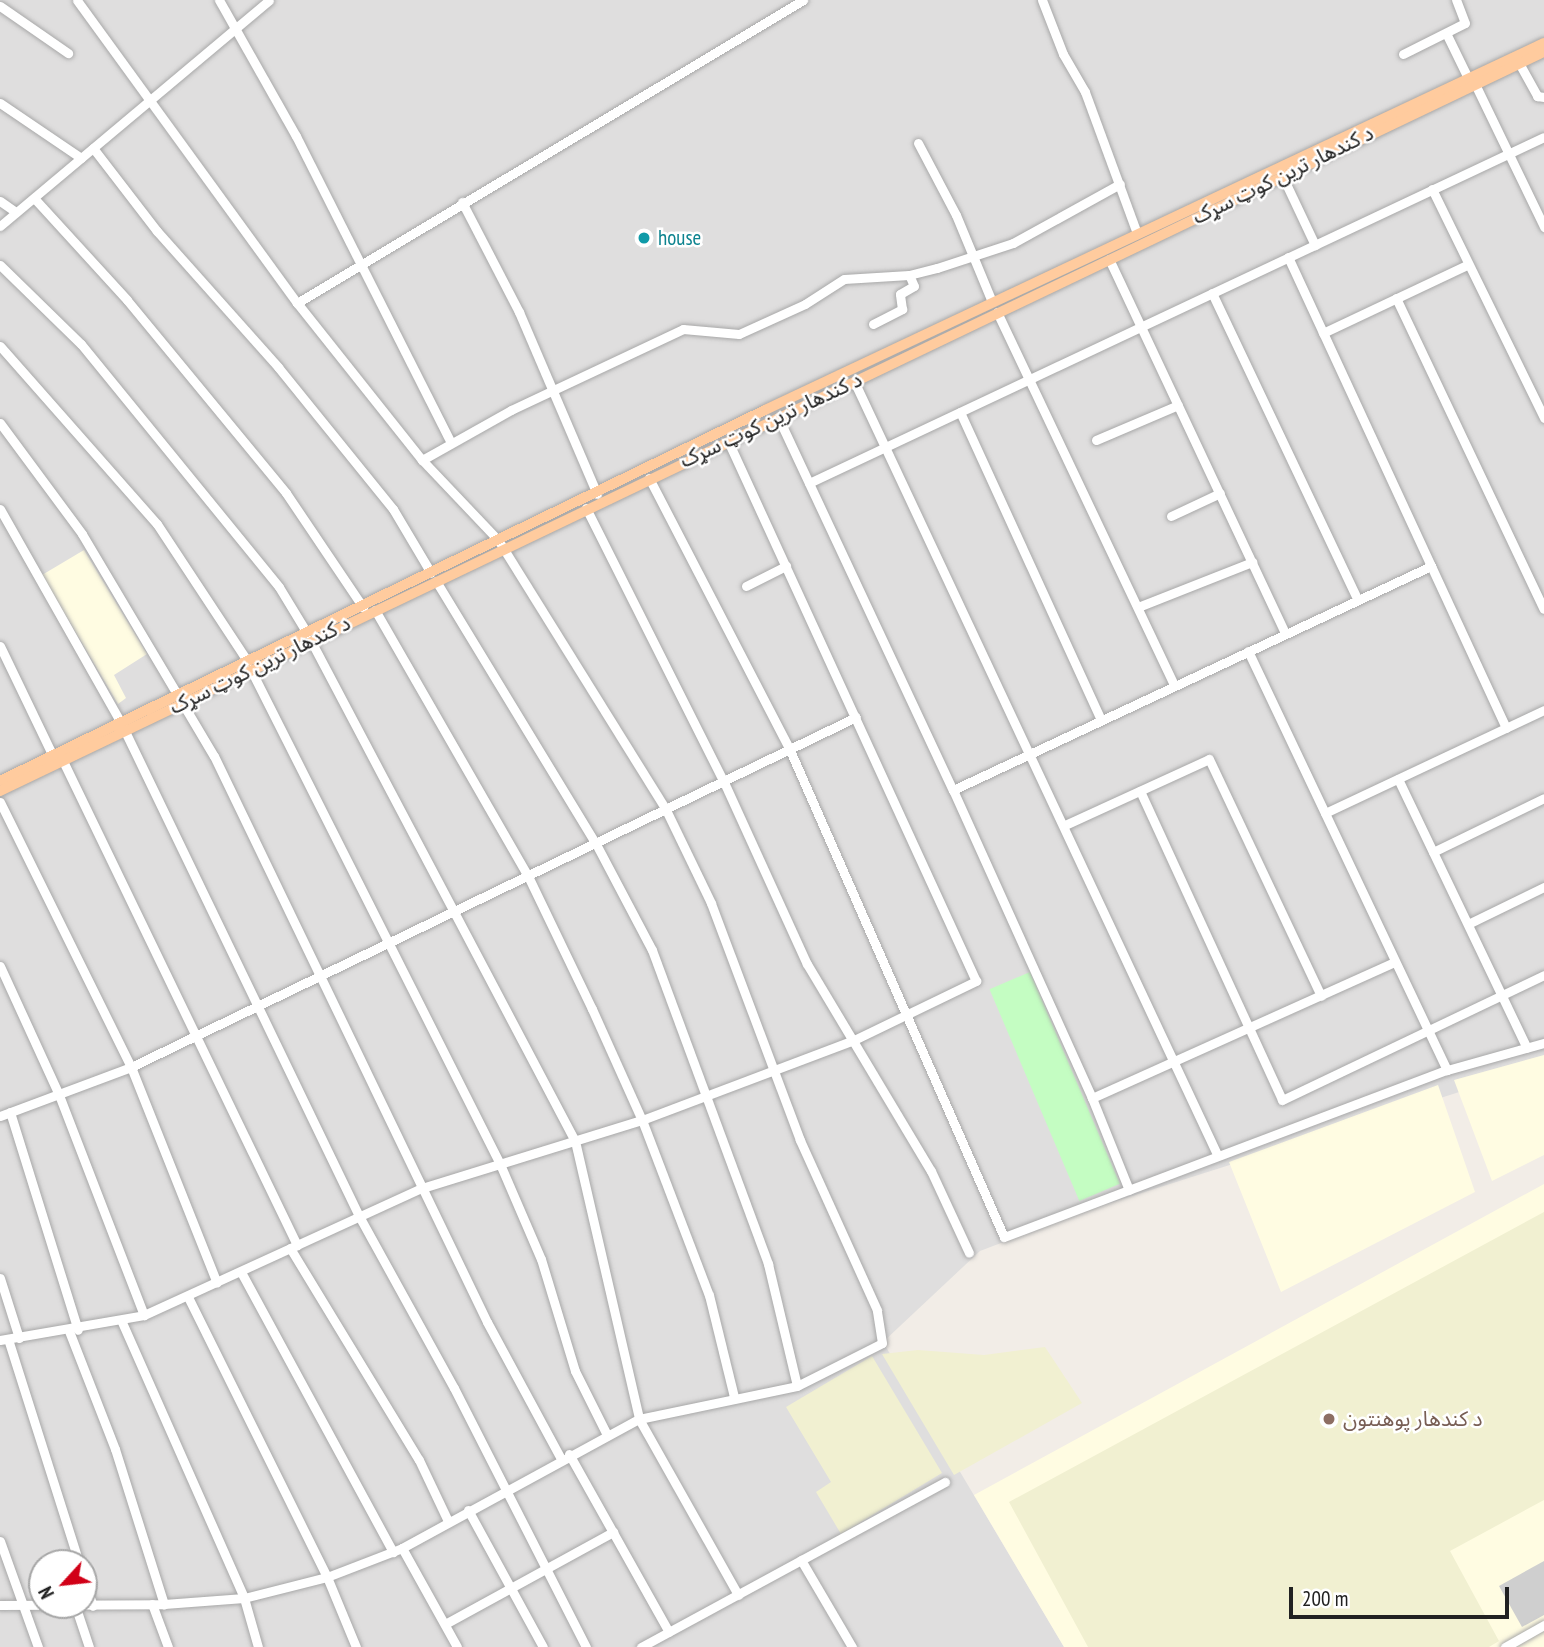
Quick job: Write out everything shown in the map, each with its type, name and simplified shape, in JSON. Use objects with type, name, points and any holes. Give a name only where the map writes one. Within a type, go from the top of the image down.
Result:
[{"type":"main road","name":"د کندهار ترين کوټ سړک","points":[[501,545],[756,414],[1109,258],[1281,171],[1472,81],[1544,43]]},
{"type":"main road","name":"د کندهار ترين کوټ سړک","points":[[1472,81],[1544,52]]},
{"type":"main road","name":"د کندهار ترين کوټ سړک","points":[[346,619],[363,607],[586,508],[854,381],[1137,233],[1281,171]]},
{"type":"main road","points":[[756,414],[762,425]]},
{"type":"main road","name":"د کندهار ترين کوټ سړک","points":[[0,781],[58,758],[346,619],[375,610],[434,577]]},
{"type":"main road","name":"د کندهار ترين کوټ سړک","points":[[0,791],[58,758]]},
{"type":"street","points":[[78,0],[298,303],[422,460],[501,545],[665,808],[711,903],[773,1069],[877,1310],[882,1343],[797,1386],[734,1396],[639,1419],[397,1550],[327,1577],[244,1598],[98,1606]]},
{"type":"street","points":[[219,0],[302,148],[450,440]]},
{"type":"street","points":[[0,226],[269,0]]},
{"type":"street","points":[[298,303],[803,0]]},
{"type":"street","points":[[1042,0],[1063,54],[1085,92],[1137,233]]},
{"type":"street","points":[[1403,54],[1465,23],[1456,0]]},
{"type":"street","points":[[0,6],[68,53]]},
{"type":"street","points":[[1446,33],[1544,227]]},
{"type":"street","points":[[1519,63],[1537,96],[1544,97]]},
{"type":"street","points":[[0,103],[81,158]]},
{"type":"street","points":[[809,483],[1544,137]]},
{"type":"street","points":[[918,144],[1174,685]]},
{"type":"street","points":[[93,148],[157,231],[278,366],[393,509],[595,842],[652,950],[768,1265],[797,1386]]},
{"type":"street","points":[[1281,171],[1315,245]]},
{"type":"street","points":[[422,460],[450,440],[683,330],[739,334],[805,304],[844,279],[909,275],[971,253],[1013,243],[1120,184]]},
{"type":"street","points":[[1432,189],[1544,418]]},
{"type":"street","points":[[34,198],[127,300],[286,493],[363,607]]},
{"type":"street","points":[[0,201],[16,212]]},
{"type":"street","points":[[463,202],[553,390],[597,494]]},
{"type":"street","points":[[1288,257],[1506,728]]},
{"type":"street","points":[[1109,258],[1284,633]]},
{"type":"street","points":[[0,265],[81,344],[279,586],[309,637],[575,1140],[639,1419],[738,1595]]},
{"type":"street","points":[[1324,333],[1467,265]]},
{"type":"street","points":[[873,324],[902,309],[900,294],[914,286],[909,275]]},
{"type":"street","points":[[1212,293],[1357,599]]},
{"type":"street","points":[[1396,299],[1544,608]]},
{"type":"street","points":[[0,346],[157,523],[249,666],[500,1164],[541,1259],[575,1371],[607,1435]]},
{"type":"street","points":[[854,381],[1177,1062],[1217,1154]]},
{"type":"street","points":[[1096,440],[1178,405]]},
{"type":"street","points":[[960,412],[1101,720]]},
{"type":"street","points":[[778,417],[953,790],[1092,1098],[1129,1189]]},
{"type":"street","points":[[0,423],[82,534],[214,756],[323,974],[422,1188],[514,1376],[613,1532],[669,1632]]},
{"type":"street","points":[[74,1549],[4,1340],[74,1330],[144,1315],[422,1188],[642,1120],[854,1040],[976,981],[728,441]]},
{"type":"street","points":[[649,478],[789,748],[904,1016],[1004,1237],[1217,1154],[1447,1070],[1544,1043]]},
{"type":"street","points":[[1171,516],[1220,493]]},
{"type":"street","points":[[586,508],[723,780],[807,964],[931,1171],[969,1253]]},
{"type":"street","points":[[0,509],[123,727],[359,1216],[454,1388],[503,1491],[586,1647]]},
{"type":"street","points":[[1138,607],[1252,562]]},
{"type":"street","points":[[746,586],[786,566]]},
{"type":"street","points":[[953,790],[1431,566]]},
{"type":"street","points":[[375,610],[527,874],[642,1120],[709,1295],[734,1396]]},
{"type":"street","points":[[0,646],[194,1034],[294,1246],[419,1460],[448,1521]]},
{"type":"street","points":[[1248,651],[1447,1070]]},
{"type":"street","points":[[1325,813],[1544,710]]},
{"type":"street","points":[[0,1116],[60,1096],[131,1066],[856,717]]},
{"type":"street","points":[[1065,825],[1209,759],[1321,996]]},
{"type":"street","points":[[1398,779],[1527,1048]]},
{"type":"street","points":[[1140,791],[1282,1100],[1544,975]]},
{"type":"street","points":[[1433,852],[1544,798]]},
{"type":"street","points":[[0,802],[131,1066],[217,1283]]},
{"type":"street","points":[[1468,924],[1544,887]]},
{"type":"street","points":[[1092,1098],[1394,962]]},
{"type":"street","points":[[0,966],[60,1096],[144,1315]]},
{"type":"street","points":[[10,1112],[74,1330],[164,1604]]},
{"type":"street","points":[[241,1272],[397,1550],[457,1647]]},
{"type":"street","points":[[0,1278],[19,1338]]},
{"type":"street","points":[[188,1297],[327,1577],[356,1647]]},
{"type":"street","points":[[121,1320],[244,1598],[258,1647]]},
{"type":"street","points":[[641,1647],[945,1482]]},
{"type":"street","points":[[468,1510],[542,1647]]},
{"type":"street","points":[[445,1624],[613,1532]]},
{"type":"street","points":[[0,1541],[38,1647]]},
{"type":"street","points":[[801,1560],[851,1647]]},
{"type":"street","points":[[152,1604],[168,1647]]},
{"type":"street","points":[[0,1605],[28,1607]]},
{"type":"street","points":[[80,1619],[89,1647]]},
{"type":"street","points":[[1505,1647],[1544,1626]]},
{"type":"shaded area","points":[[0,0],[1544,0],[1544,1065],[1085,1211],[980,1251],[883,1342],[1064,1647],[0,1647]]},
{"type":"shaded area","points":[[84,550],[147,654],[114,675],[126,698],[118,704],[42,575]]},
{"type":"shaded area","points":[[1544,1055],[1544,1155],[1492,1181],[1454,1080]]},
{"type":"shaded area","points":[[1438,1085],[1475,1192],[1281,1292],[1229,1162]]},
{"type":"shaded area","name":"د کندهار پوهنتون","points":[[1544,1184],[1544,1647],[1064,1647],[974,1495]]},
{"type":"shaded area","points":[[1544,1561],[1544,1615],[1522,1627],[1499,1586]]},
{"type":"green space","points":[[1030,972],[1120,1184],[1079,1201],[989,989]]},
{"type":"green space","name":"د کندهار پوهنتون","points":[[1544,1212],[1544,1500],[1450,1551],[1499,1641],[1489,1647],[1088,1647],[1009,1502]]},
{"type":"green space","points":[[1045,1347],[1082,1403],[954,1475],[882,1354],[918,1350],[984,1355]]},
{"type":"green space","points":[[872,1356],[942,1473],[841,1534],[816,1492],[831,1482],[786,1407]]},
{"type":"place","name":"house","points":[[644,238]]},
{"type":"place","name":"د کندهار پوهنتون","points":[[1329,1419]]}]
